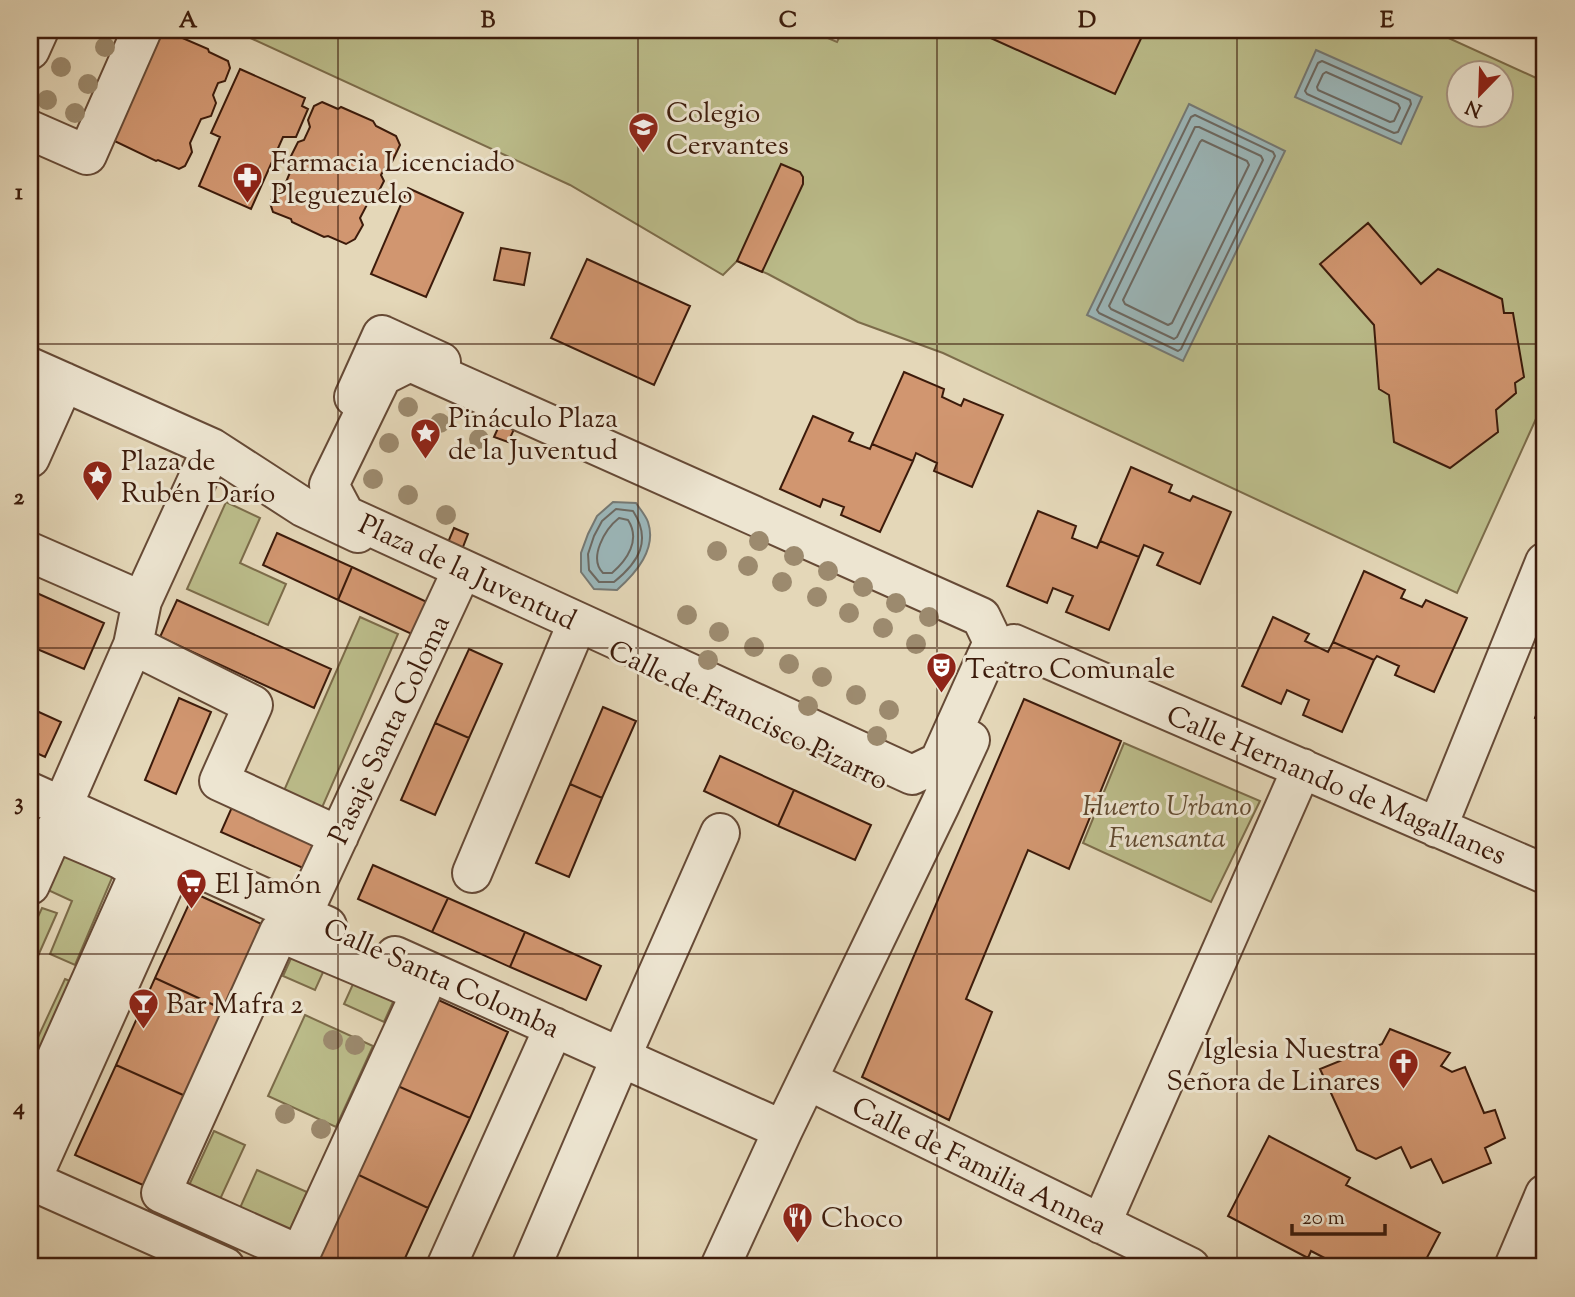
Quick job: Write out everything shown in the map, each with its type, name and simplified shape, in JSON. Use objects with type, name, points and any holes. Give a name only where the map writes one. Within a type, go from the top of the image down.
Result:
[{"type":"street","points":[[30,50],[38,30]]},
{"type":"street","points":[[30,130],[87,155],[142,30]]},
{"type":"street","points":[[303,507],[382,335],[990,610],[1014,644],[940,806],[783,1130],[720,1267]]},
{"type":"street","name":"Plaza de la Juventud","points":[[410,362],[981,617],[993,642],[939,762],[912,775],[345,515],[328,485],[382,376],[410,362]]},
{"type":"street","points":[[30,458],[47,375]]},
{"type":"street","name":"Calle de Francisco Pizarro","points":[[47,375],[212,448],[303,507],[457,581],[574,631],[940,806]]},
{"type":"street","points":[[46,800],[132,645],[142,601],[212,448]]},
{"type":"street","points":[[30,552],[142,601]]},
{"type":"street","points":[[1437,828],[1545,562]]},
{"type":"street","name":"Pasaje Santa Coloma","points":[[291,923],[421,992],[300,1255],[161,1193],[291,923],[339,836],[457,581]]},
{"type":"street","points":[[471,873],[574,631]]},
{"type":"street","name":"Calle Hernando de Magallanes","points":[[1014,644],[1545,874]]},
{"type":"street","points":[[132,645],[253,705],[219,781],[339,836]]},
{"type":"street","points":[[1101,1224],[1302,768]]},
{"type":"street","name":"Calle Santa Colomba","points":[[46,800],[176,858],[291,923],[554,1027],[783,1130]]},
{"type":"street","points":[[30,885],[54,831],[120,859],[140,871],[30,1117]]},
{"type":"street","points":[[531,1267],[720,833]]},
{"type":"street","points":[[176,858],[30,1180],[155,1253],[225,1267]]},
{"type":"street","points":[[446,1267],[554,1027]]},
{"type":"street","name":"Calle de Familia Annea","points":[[807,1080],[1190,1267]]},
{"type":"street","points":[[1514,1267],[1545,1194]]},
{"type":"green space","points":[[233,30],[809,30],[837,42],[843,30],[1431,30],[1497,60],[1446,60],[1446,130],[1516,130],[1516,69],[1545,82],[1545,399],[1457,593],[943,353],[858,322],[768,274],[737,261],[723,275],[570,185]]},
{"type":"green space","points":[[226,502],[260,518],[240,563],[286,584],[268,625],[187,589]]},
{"type":"green space","points":[[360,617],[398,634],[317,819],[279,802]]},
{"type":"green space","name":"Huerto Urbano Fuensanta","points":[[1124,743],[1260,801],[1211,902],[1083,843]]},
{"type":"green space","points":[[70,838],[120,859],[75,965],[50,954],[72,901],[48,890]]},
{"type":"green space","points":[[42,908],[57,913],[30,974],[30,934]]},
{"type":"green space","points":[[297,945],[329,959],[315,990],[283,976]]},
{"type":"green space","points":[[358,973],[398,991],[384,1022],[344,1004]]},
{"type":"green space","points":[[65,979],[82,986],[52,1056],[33,1048]]},
{"type":"green space","points":[[305,1015],[373,1046],[336,1127],[268,1096]]},
{"type":"green space","points":[[214,1131],[245,1145],[216,1208],[185,1194]]},
{"type":"green space","points":[[257,1170],[307,1192],[285,1241],[235,1219]]},
{"type":"water","points":[[1316,50],[1422,97],[1401,144],[1295,97]]},
{"type":"water","points":[[1189,104],[1285,151],[1183,361],[1087,315]]},
{"type":"water","points":[[613,502],[636,503],[648,522],[650,542],[638,568],[617,590],[594,589],[581,572],[581,553],[597,516]]},
{"type":"building","points":[[146,30],[164,30],[208,49],[228,61],[230,68],[225,81],[218,83],[213,95],[216,103],[211,116],[201,119],[190,143],[192,152],[185,166],[179,169],[102,135]]},
{"type":"building","points":[[973,30],[1145,30],[1115,94]]},
{"type":"building","points":[[240,69],[305,98],[302,106],[308,109],[296,137],[283,137],[251,209],[199,186],[220,137],[211,133]]},
{"type":"building","points":[[322,102],[373,121],[376,126],[396,136],[400,145],[392,162],[387,164],[381,175],[384,181],[377,195],[371,197],[360,218],[363,225],[355,239],[346,244],[328,236],[324,237],[273,212],[270,203],[276,190],[284,187],[291,170],[287,164],[298,142],[304,140],[314,106]]},
{"type":"building","points":[[781,164],[800,172],[803,184],[762,272],[737,261]]},
{"type":"building","points":[[408,188],[463,213],[426,297],[371,274]]},
{"type":"building","points":[[1368,223],[1421,284],[1438,269],[1502,299],[1504,313],[1513,313],[1524,377],[1515,383],[1516,393],[1496,410],[1498,432],[1450,468],[1394,442],[1389,395],[1379,389],[1374,325],[1320,264]]},
{"type":"building","points":[[501,248],[530,253],[524,285],[494,280]]},
{"type":"building","points":[[587,259],[690,306],[654,385],[551,338]]},
{"type":"building","points":[[904,372],[944,389],[942,397],[961,406],[964,399],[1003,415],[972,487],[934,471],[937,463],[916,453],[913,461],[872,444]]},
{"type":"building","points":[[813,416],[853,433],[849,441],[870,449],[872,444],[913,461],[880,532],[841,515],[844,507],[823,499],[820,507],[780,489]]},
{"type":"building","points":[[503,417],[517,423],[508,442],[494,437]]},
{"type":"building","points":[[1131,467],[1172,485],[1169,492],[1190,501],[1193,496],[1231,512],[1200,584],[1157,565],[1163,553],[1144,545],[1139,557],[1100,541]]},
{"type":"building","points":[[1038,511],[1076,526],[1072,538],[1097,548],[1100,541],[1139,557],[1109,630],[1066,612],[1073,596],[1053,588],[1047,603],[1007,586]]},
{"type":"building","points":[[454,528],[468,534],[461,552],[446,547]]},
{"type":"building","points":[[277,533],[352,567],[338,600],[263,565]]},
{"type":"building","points":[[352,567],[429,603],[416,636],[338,600]]},
{"type":"building","points":[[1364,571],[1405,590],[1401,598],[1422,607],[1426,600],[1467,618],[1434,692],[1395,675],[1399,666],[1377,656],[1374,660],[1333,642]]},
{"type":"building","points":[[30,590],[104,623],[84,669],[30,646]]},
{"type":"building","points":[[177,600],[331,669],[314,708],[160,637]]},
{"type":"building","points":[[1273,617],[1309,634],[1305,641],[1328,652],[1333,642],[1374,660],[1342,732],[1303,715],[1309,700],[1287,690],[1281,704],[1242,686]]},
{"type":"building","points":[[469,649],[502,664],[469,738],[435,723]]},
{"type":"building","points":[[1545,693],[1545,722],[1535,718]]},
{"type":"building","points":[[179,698],[211,712],[176,794],[145,780]]},
{"type":"building","points":[[1024,699],[1121,741],[1069,869],[1028,850],[966,999],[992,1012],[949,1120],[862,1077]]},
{"type":"building","points":[[603,707],[636,721],[602,798],[570,784]]},
{"type":"building","points":[[30,708],[61,722],[45,757],[30,750]]},
{"type":"building","points":[[435,723],[469,738],[435,815],[401,800]]},
{"type":"building","points":[[720,756],[794,790],[778,826],[704,791]]},
{"type":"building","points":[[570,784],[602,798],[569,877],[536,863]]},
{"type":"building","points":[[794,790],[871,825],[855,860],[778,826]]},
{"type":"building","points":[[236,798],[318,834],[303,868],[221,832]]},
{"type":"building","points":[[373,865],[448,898],[432,932],[358,899]]},
{"type":"building","points":[[194,893],[279,932],[240,1017],[155,978]]},
{"type":"building","points":[[448,898],[525,932],[510,967],[432,932]]},
{"type":"building","points":[[525,932],[601,966],[586,1000],[510,967]]},
{"type":"building","points":[[155,978],[240,1017],[201,1103],[116,1065]]},
{"type":"building","points":[[421,992],[508,1032],[470,1118],[382,1079]]},
{"type":"building","name":"Iglesia Nuestra Señora de Linares","points":[[1390,1029],[1450,1053],[1441,1066],[1452,1072],[1465,1067],[1484,1113],[1495,1110],[1505,1138],[1485,1148],[1491,1163],[1443,1183],[1431,1159],[1411,1168],[1401,1147],[1376,1159],[1357,1150],[1320,1069],[1382,1044]]},
{"type":"building","points":[[116,1065],[201,1103],[161,1193],[75,1155]]},
{"type":"building","points":[[382,1079],[470,1118],[428,1208],[342,1167]]},
{"type":"building","points":[[1269,1136],[1350,1178],[1346,1185],[1440,1233],[1422,1267],[1342,1267],[1311,1251],[1308,1258],[1228,1216]]},
{"type":"building","points":[[342,1167],[428,1208],[401,1267],[327,1267],[300,1255]]},
{"type":"building","points":[[30,1259],[49,1267],[30,1267]]},
{"type":"place","name":"Colegio Cervantes","points":[[643,155]]},
{"type":"place","name":"Farmacia Licenciado Pleguezuelo","points":[[248,204]]},
{"type":"place","name":"Pináculo Plaza de la Juventud","points":[[425,460]]},
{"type":"place","name":"Plaza de Rubén Darío","points":[[98,503]]},
{"type":"place","name":"Teatro Comunale","points":[[942,695]]},
{"type":"place","name":"El Jamón","points":[[192,910]]},
{"type":"place","name":"Bar Mafra 2","points":[[143,1030]]},
{"type":"place","name":"Iglesia Nuestra Señora de Linares","points":[[1403,1091]]},
{"type":"place","name":"Choco","points":[[798,1244]]}]
